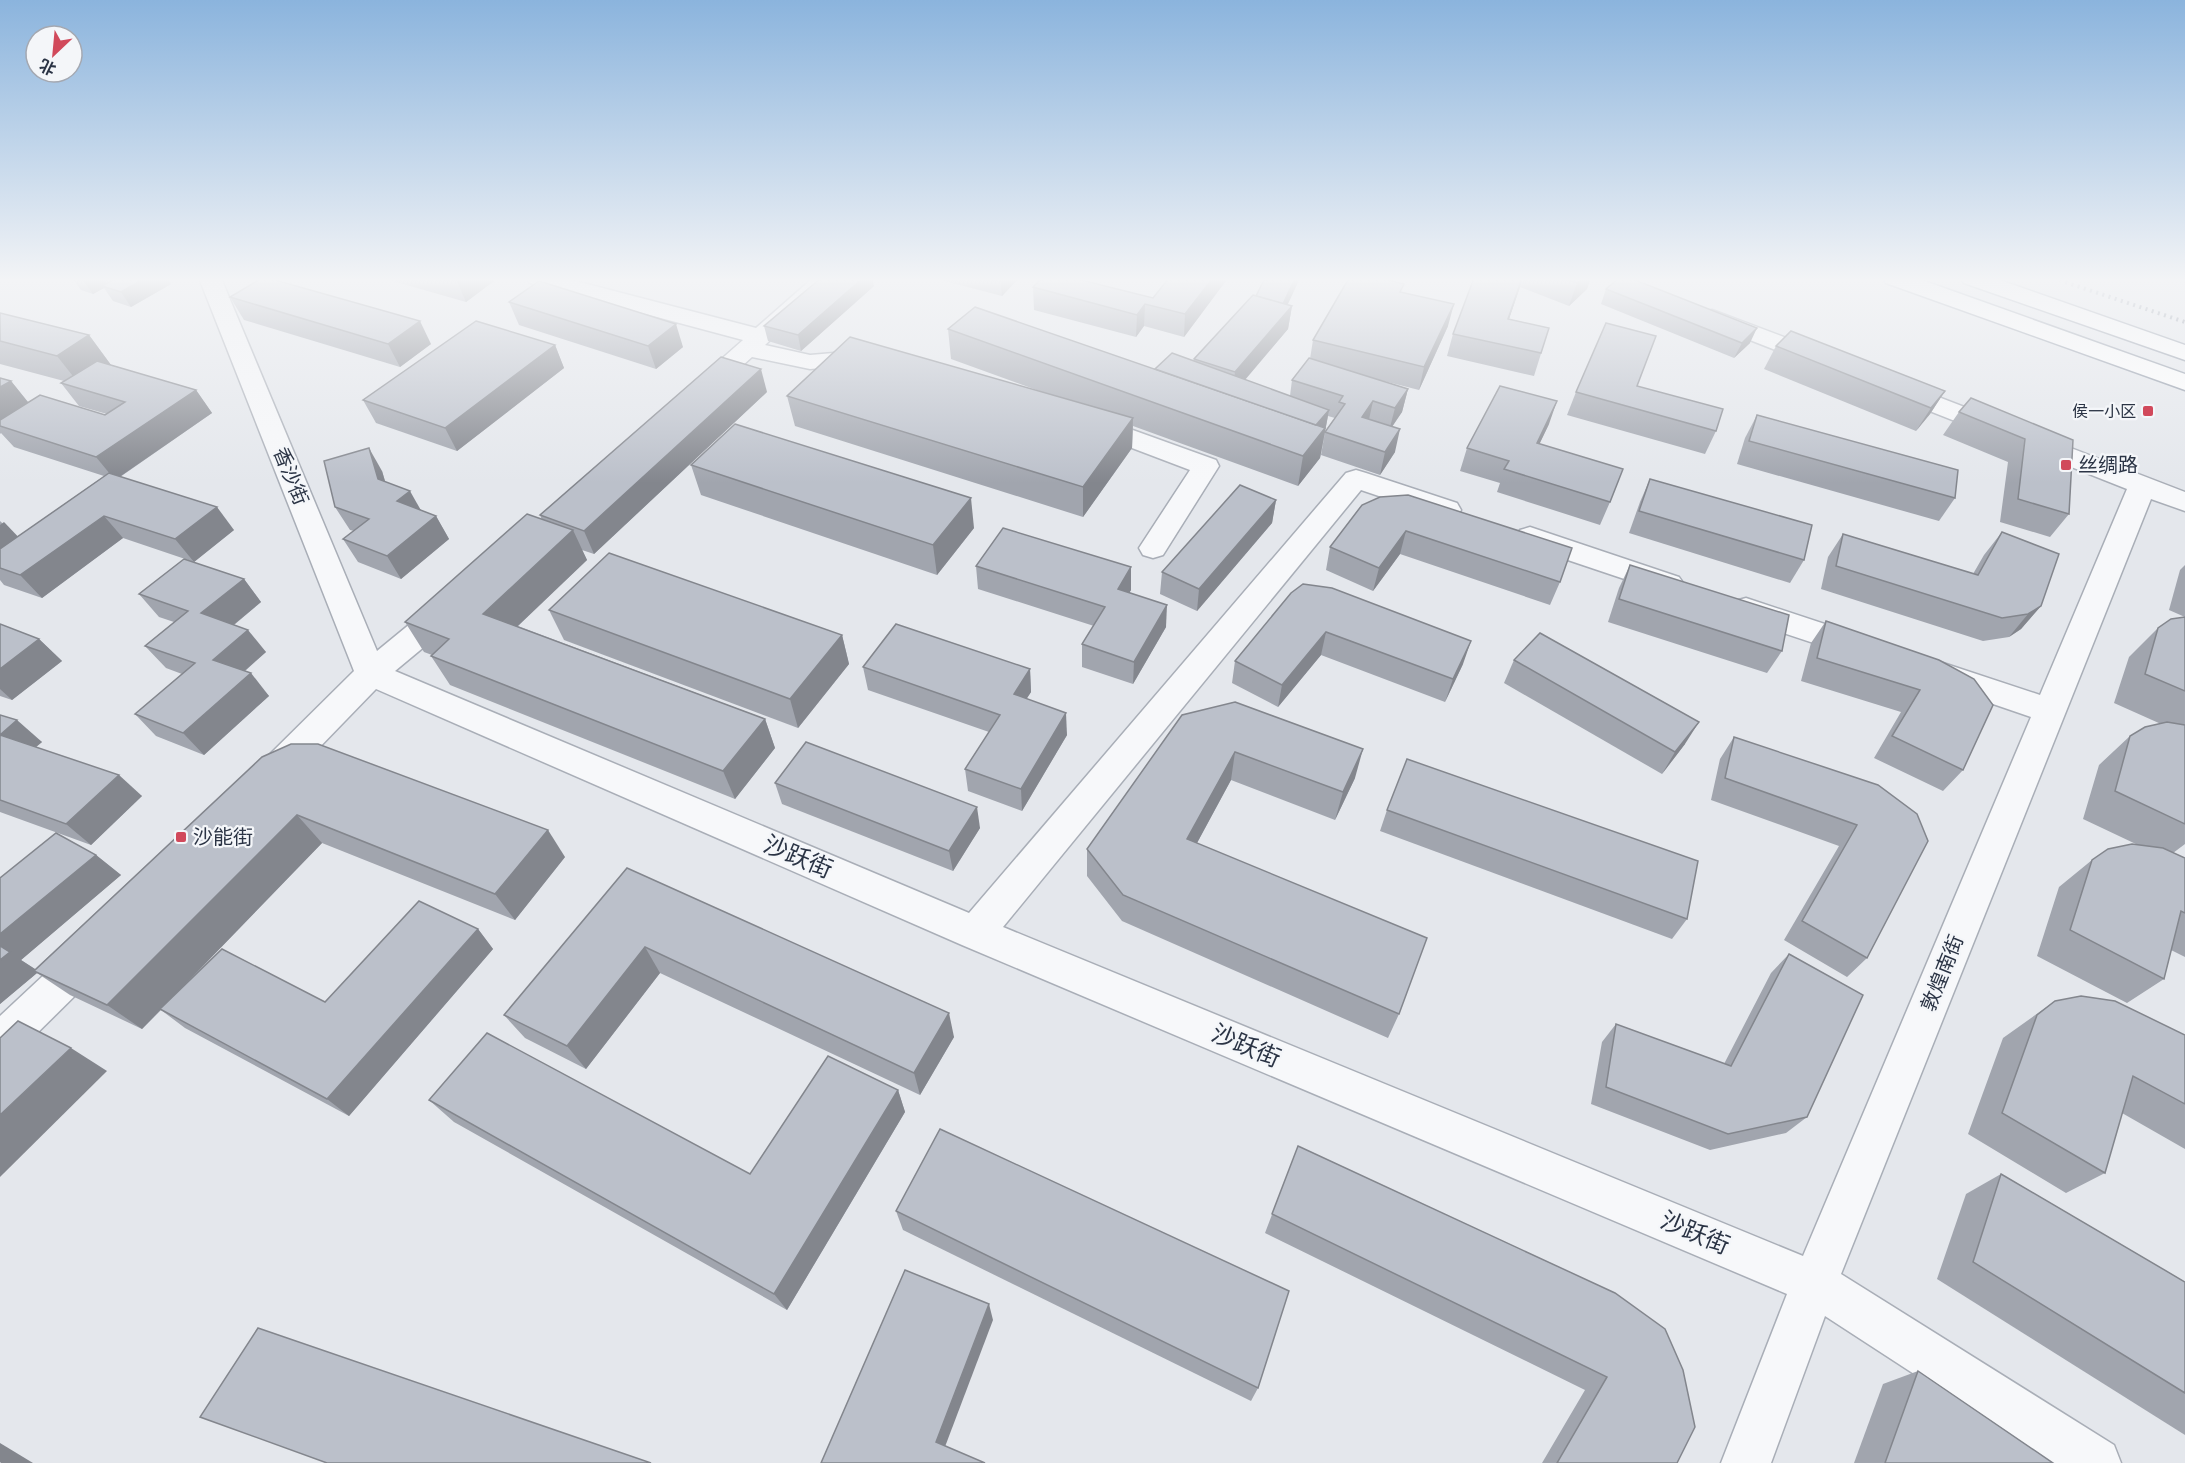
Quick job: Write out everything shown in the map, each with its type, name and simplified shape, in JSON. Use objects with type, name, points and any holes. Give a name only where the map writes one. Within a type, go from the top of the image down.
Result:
[{"type":"highway","points":[[2085,346],[2185,382]]},
{"type":"highway","points":[[2166,346],[2185,353]]},
{"type":"street","name":"香沙街","points":[[248,346],[371,674]]},
{"type":"street","points":[[677,411],[750,346]]},
{"type":"street","points":[[764,346],[810,362],[894,355]]},
{"type":"street","points":[[1787,346],[2185,502]]},
{"type":"street","points":[[1070,415],[1206,466],[1153,548]]},
{"type":"street","points":[[975,933],[1356,479],[1470,517]]},
{"type":"street","name":"敦煌南街","points":[[1746,1463],[1814,1283],[2142,486]]},
{"type":"street","points":[[1504,529],[2050,711]]},
{"type":"street","points":[[246,800],[371,674],[468,593]]},
{"type":"street","name":"沙跃街","points":[[371,674],[975,933],[1814,1283],[2097,1463]]},
{"type":"street","points":[[0,1043],[112,934]]},
{"type":"building","points":[[20,346],[72,346],[57,356]]},
{"type":"building","points":[[440,346],[553,346],[445,428],[363,400]]},
{"type":"building","points":[[840,346],[882,346],[1133,418],[1083,487],[787,396]]},
{"type":"building","points":[[996,346],[1089,346],[1325,428],[1303,456]]},
{"type":"building","points":[[1206,346],[1257,346],[1235,372],[1194,359]]},
{"type":"building","points":[[1339,346],[1434,346],[1424,367]]},
{"type":"building","points":[[1510,346],[1543,346],[1541,353]]},
{"type":"building","points":[[1596,346],[1652,346],[1637,386],[1723,409],[1716,431],[1576,392]]},
{"type":"building","points":[[1777,346],[1830,346],[1945,391],[1931,408]]},
{"type":"building","points":[[1172,353],[1329,410],[1316,425],[1155,369]]},
{"type":"building","points":[[721,357],[761,369],[584,531],[540,515]]},
{"type":"building","points":[[1309,358],[1408,389],[1395,408],[1373,401],[1362,417],[1400,429],[1385,452],[1325,432],[1345,404],[1339,402],[1343,396],[1292,380]]},
{"type":"building","points":[[97,361],[196,390],[96,457],[0,426],[0,420],[40,395],[105,415],[125,402],[61,383]]},
{"type":"building","points":[[0,378],[11,381],[0,387]]},
{"type":"building","points":[[1500,386],[1557,401],[1537,443],[1623,469],[1610,502],[1504,469],[1509,461],[1467,448]]},
{"type":"building","points":[[1971,398],[2073,440],[2069,514],[2018,499],[2025,439],[1959,412]]},
{"type":"building","points":[[1757,415],[1958,470],[1955,498],[1749,441]]},
{"type":"building","points":[[735,424],[971,498],[933,545],[691,465]]},
{"type":"building","points":[[369,448],[378,479],[410,491],[397,501],[436,516],[387,556],[343,539],[369,519],[335,507],[324,461]]},
{"type":"building","points":[[109,473],[217,507],[175,539],[104,516],[20,575],[0,568],[0,549]]},
{"type":"building","points":[[1650,479],[1812,525],[1804,560],[1639,511]]},
{"type":"building","points":[[1240,485],[1276,500],[1199,589],[1162,572]]},
{"type":"building","points":[[1408,495],[1572,548],[1560,582],[1406,531],[1379,568],[1330,547],[1362,505],[1380,497]]},
{"type":"building","points":[[527,514],[573,530],[483,614],[765,719],[723,771],[431,656],[449,639],[405,622]]},
{"type":"building","points":[[1003,528],[1131,567],[1118,589],[1167,605],[1134,662],[1082,644],[1105,607],[976,566]]},
{"type":"building","points":[[2002,532],[2059,554],[2041,606],[2028,614],[2002,618],[1836,566],[1843,534],[1978,575]]},
{"type":"building","points":[[609,553],[842,635],[790,699],[549,610]]},
{"type":"building","points":[[184,559],[244,579],[201,613],[248,630],[213,660],[251,673],[183,733],[135,714],[195,663],[145,646],[188,611],[139,594]]},
{"type":"building","points":[[1630,565],[1789,615],[1782,651],[1619,599]]},
{"type":"building","points":[[1303,584],[1332,588],[1471,641],[1453,679],[1326,632],[1282,685],[1235,661],[1291,593]]},
{"type":"building","points":[[2185,617],[2185,691],[2145,674],[2158,628],[2171,619]]},
{"type":"building","points":[[1826,621],[1939,660],[1974,679],[1993,705],[1963,770],[1892,736],[1920,690],[1817,658]]},
{"type":"building","points":[[0,624],[39,639],[0,669]]},
{"type":"building","points":[[896,624],[1030,669],[1014,694],[1066,713],[1021,789],[965,769],[1000,715],[863,667]]},
{"type":"building","points":[[1540,633],[1699,722],[1675,752],[1514,660]]},
{"type":"building","points":[[1235,702],[1363,749],[1343,792],[1235,752],[1187,839],[1427,938],[1399,1014],[1123,895],[1087,849],[1182,715]]},
{"type":"building","points":[[0,715],[17,720],[0,735]]},
{"type":"building","points":[[2167,722],[2185,725],[2185,824],[2115,791],[2130,736],[2145,727]]},
{"type":"building","points":[[0,735],[119,775],[66,824],[0,800]]},
{"type":"building","points":[[1734,737],[1878,785],[1917,814],[1928,841],[1867,958],[1802,921],[1857,825],[1725,778]]},
{"type":"building","points":[[806,742],[977,807],[949,851],[775,783]]},
{"type":"building","points":[[291,744],[318,744],[548,830],[495,894],[297,815],[107,1005],[34,971],[262,757]]},
{"type":"building","points":[[1407,759],[1698,861],[1687,919],[1387,810]]},
{"type":"building","points":[[56,833],[96,855],[0,934],[0,878]]},
{"type":"building","points":[[2132,844],[2163,848],[2185,858],[2185,913],[2181,911],[2164,979],[2070,930],[2092,860],[2108,849]]},
{"type":"building","points":[[627,868],[949,1013],[914,1073],[645,947],[567,1046],[504,1015]]},
{"type":"building","points":[[419,901],[478,929],[327,1099],[160,1009],[222,949],[325,1002]]},
{"type":"building","points":[[0,946],[10,952],[0,960]]},
{"type":"building","points":[[1789,954],[1863,995],[1807,1117],[1728,1134],[1606,1087],[1616,1024],[1731,1066]]},
{"type":"building","points":[[2081,996],[2115,1001],[2185,1035],[2185,1104],[2133,1076],[2105,1173],[2002,1113],[2037,1015],[2055,1001]]},
{"type":"building","points":[[18,1021],[71,1048],[0,1115],[0,1038]]},
{"type":"building","points":[[487,1033],[750,1174],[828,1056],[898,1090],[774,1294],[429,1100]]},
{"type":"building","points":[[940,1129],[1289,1291],[1258,1388],[896,1211]]},
{"type":"building","points":[[1298,1146],[1615,1293],[1665,1329],[1683,1370],[1695,1427],[1677,1463],[1557,1463],[1607,1377],[1272,1214]]},
{"type":"building","points":[[2001,1174],[2185,1282],[2185,1393],[1973,1262]]},
{"type":"building","points":[[905,1270],[989,1304],[936,1442],[985,1463],[821,1463]]},
{"type":"building","points":[[258,1328],[651,1463],[327,1463],[200,1417]]},
{"type":"building","points":[[1918,1371],[2053,1463],[1885,1463]]},
{"type":"place","name":"侯一小区","points":[[2148,411]]},
{"type":"place","name":"丝绸路","points":[[2066,465]]},
{"type":"place","name":"沙能街","points":[[181,837]]}]
